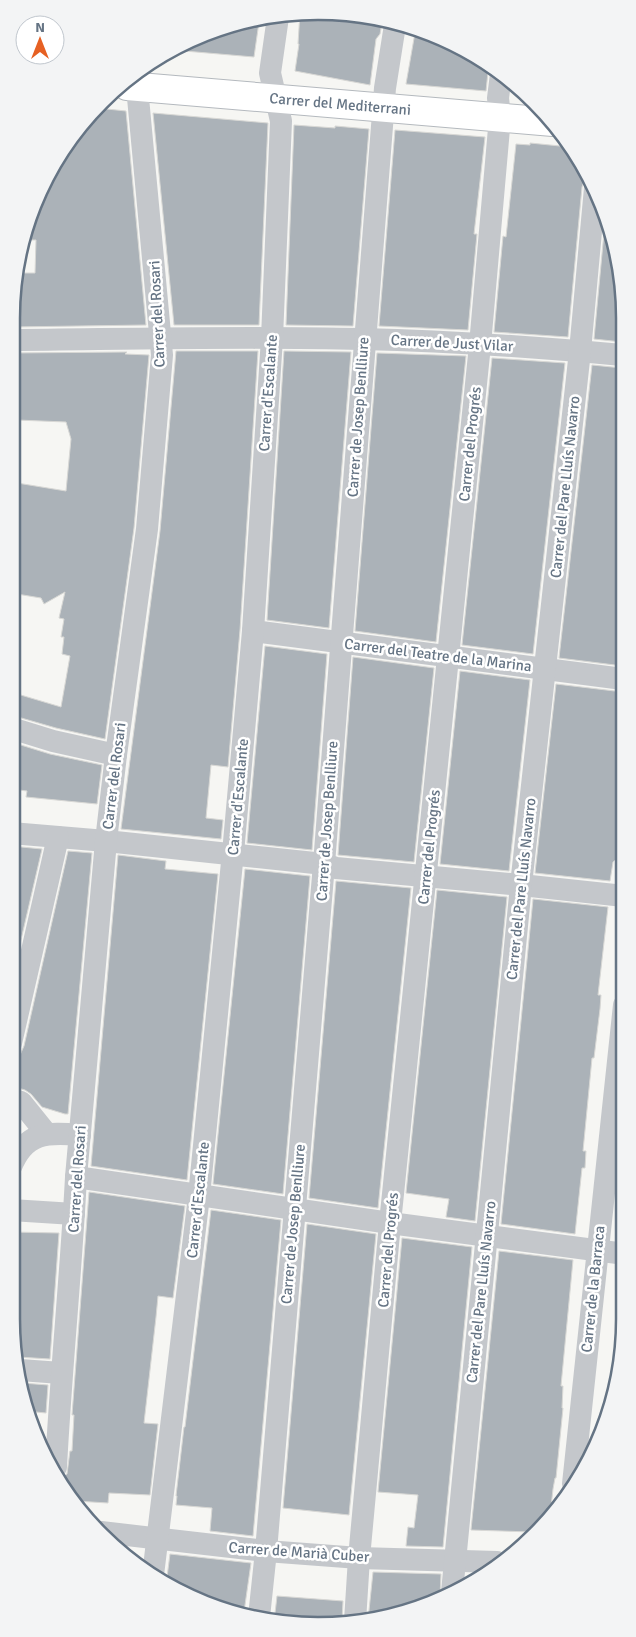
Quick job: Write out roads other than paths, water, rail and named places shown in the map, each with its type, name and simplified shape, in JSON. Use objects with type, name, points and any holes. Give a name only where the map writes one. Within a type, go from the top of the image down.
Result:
[{"type":"street","name":"Carrer d'Escalante","points":[[154,1568],[199,1196],[253,631],[272,338],[281,121],[270,73],[277,23]]},
{"type":"street","name":"Carrer de Josep Benlliure","points":[[259,1611],[266,1551],[324,864],[384,88],[394,30]]},
{"type":"street","name":"Carrer del Progrés","points":[[355,1614],[390,1223],[480,345],[500,117],[498,98],[500,83]]},
{"type":"street","name":"Carrer del Mediterrani","points":[[132,86],[541,121]]},
{"type":"street","name":"Carrer del Rosari","points":[[56,1461],[76,1177],[106,841],[147,529],[162,355],[162,339],[132,86]]},
{"type":"street","name":"Carrer del Pare Lluís Navarro","points":[[453,1585],[521,885],[580,351],[593,205]]},
{"type":"street","name":"Carrer de Just Vilar","points":[[20,340],[364,339],[616,354]]},
{"type":"street","name":"Carrer del Teatre de la Marina","points":[[253,631],[616,678]]},
{"type":"street","points":[[20,731],[53,741],[116,755]]},
{"type":"street","points":[[20,834],[233,854],[324,864],[336,868],[616,895]]},
{"type":"street","points":[[20,987],[58,837]]},
{"type":"street","name":"Carrer de la Barraca","points":[[574,1471],[616,1078]]},
{"type":"street","points":[[20,1104],[46,1133]]},
{"type":"street","points":[[20,1152],[24,1146],[46,1133],[80,1135]]},
{"type":"street","points":[[76,1177],[295,1210],[616,1253]]},
{"type":"street","points":[[20,1211],[74,1214]]},
{"type":"street","points":[[25,1370],[61,1373]]},
{"type":"street","name":"Carrer de Marià Cuber","points":[[111,1533],[266,1551],[359,1558],[491,1562]]}]
